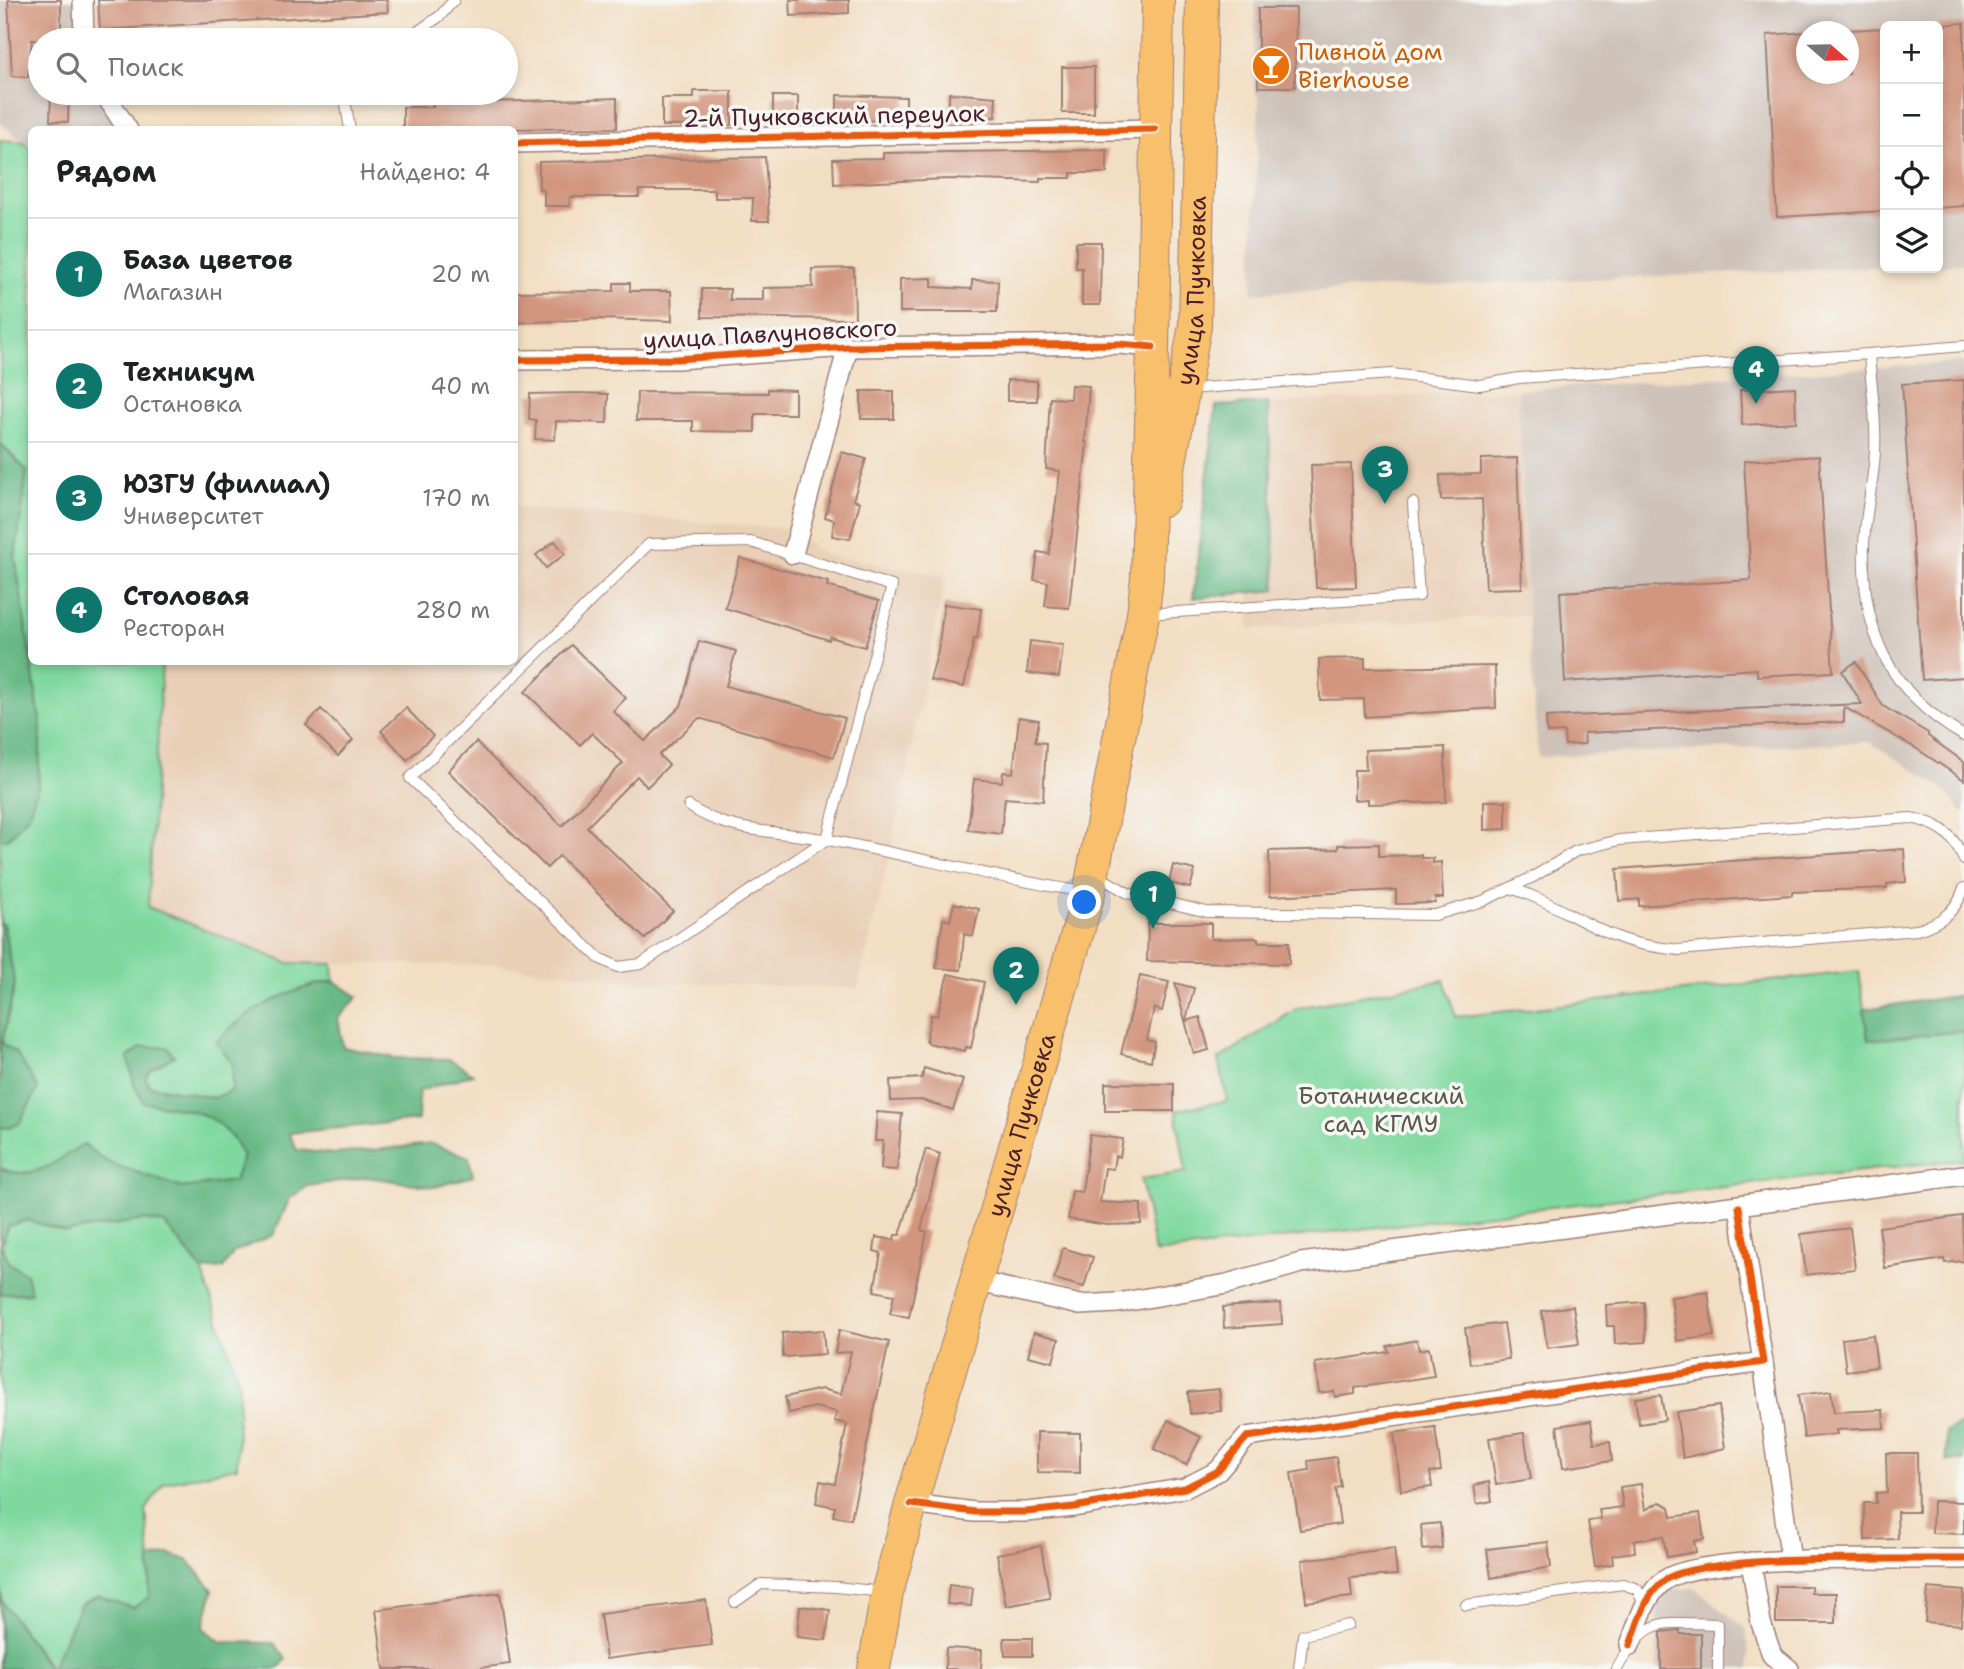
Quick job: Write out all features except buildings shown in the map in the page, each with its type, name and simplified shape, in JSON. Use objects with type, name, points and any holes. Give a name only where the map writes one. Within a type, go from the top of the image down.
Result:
[{"type":"main road","points":[[1158,5],[1202,5]]},
{"type":"main road","name":"улица Пучковка","points":[[874,1669],[887,1593],[911,1504],[1092,883],[1143,615],[1147,576],[1153,358],[1158,5]]},
{"type":"main road","name":"улица Пучковка","points":[[1147,576],[1195,326],[1202,5]]},
{"type":"street","points":[[83,0],[84,28]]},
{"type":"street","points":[[112,105],[125,126]]},
{"type":"street","name":"2-й Пучковский переулок","points":[[518,143],[1155,129]]},
{"type":"street","name":"улица Павлуновского","points":[[518,360],[677,359],[848,348],[1119,344],[1153,358],[1186,380]]},
{"type":"street","points":[[793,554],[848,348]]},
{"type":"street","points":[[975,1280],[1080,1305],[1118,1303],[1227,1284],[1301,1263],[1523,1231],[1739,1207],[1964,1175]]},
{"type":"street","points":[[1739,1207],[1791,1561]]},
{"type":"street","points":[[911,1504],[975,1512],[1074,1507],[1185,1488],[1218,1471],[1247,1437],[1763,1363]]},
{"type":"street","points":[[1630,1645],[1645,1606],[1664,1580],[1676,1574],[1751,1562],[1964,1559]]},
{"type":"street","points":[[1751,1562],[1761,1623],[1772,1655],[1789,1669]]},
{"type":"lane","points":[[423,28],[440,16],[454,0]]},
{"type":"lane","points":[[346,105],[349,126]]},
{"type":"lane","points":[[1186,380],[1392,374],[1480,385],[1532,377],[1964,345]]},
{"type":"lane","points":[[1870,354],[1875,449],[1864,545],[1864,585],[1870,622],[1884,660],[1903,687],[1937,718],[1964,736]]},
{"type":"lane","points":[[1143,615],[1419,596],[1413,503]]},
{"type":"lane","points":[[751,542],[892,586],[827,839],[642,964],[618,967],[599,958],[410,778],[649,544],[751,542]]},
{"type":"lane","points":[[689,806],[701,815],[725,824],[827,839],[1037,884],[1092,883],[1177,906],[1245,913],[1435,915],[1483,901],[1576,851],[1612,841],[1911,818],[1930,822],[1947,832],[1959,847],[1964,860]]},
{"type":"lane","points":[[1510,888],[1537,896],[1613,936],[1644,946],[1679,950],[1917,930],[1934,925],[1949,915],[1960,900],[1964,888]]},
{"type":"lane","points":[[735,1602],[761,1584],[836,1587],[887,1593]]},
{"type":"lane","points":[[1466,1605],[1623,1584],[1637,1589],[1645,1606]]},
{"type":"lane","points":[[1617,1669],[1630,1645],[1643,1631],[1659,1623],[1718,1624],[1718,1669]]},
{"type":"lane","points":[[1299,1669],[1303,1635],[1348,1625]]},
{"type":"shaded area","points":[[0,0],[80,0],[80,28],[28,28],[28,105],[105,105],[118,126],[28,126],[28,143],[23,142],[0,122]]},
{"type":"shaded area","points":[[1255,0],[1964,0],[1964,264],[1943,265],[1943,21],[1880,21],[1880,267],[1252,293],[1259,101],[1254,87]]},
{"type":"shaded area","points":[[1964,362],[1964,814],[1944,789],[1870,742],[1538,757],[1527,603],[1518,390]]},
{"type":"shaded area","points":[[1518,390],[1528,615],[1249,629],[1245,405]]},
{"type":"shaded area","points":[[518,507],[788,529],[824,555],[946,576],[890,853],[858,988],[643,982],[496,965],[288,963],[148,907],[162,665],[518,665]]},
{"type":"shaded area","points":[[1694,1588],[1746,1629],[1750,1669],[1657,1669],[1657,1591]]},
{"type":"green space","points":[[0,140],[23,142],[28,146],[28,642],[15,557],[27,471],[0,443]]},
{"type":"green space","points":[[1268,403],[1276,590],[1193,598],[1216,406]]},
{"type":"green space","points":[[0,443],[27,471],[15,557],[28,642],[28,665],[32,665],[41,727],[38,787],[28,816],[8,839],[0,839]]},
{"type":"green space","points":[[32,665],[162,665],[148,907],[288,963],[333,964],[334,981],[307,986],[233,1064],[232,1091],[215,1098],[150,1087],[145,1078],[151,1070],[174,1056],[142,1047],[143,1102],[202,1114],[224,1129],[243,1156],[234,1181],[182,1188],[107,1162],[83,1144],[54,1163],[34,1171],[23,1173],[0,1168],[0,1129],[19,1124],[17,1054],[2,1043],[15,983],[3,924],[0,922],[0,839],[8,839],[38,787],[41,727]]},
{"type":"green space","points":[[0,922],[3,924],[15,983],[2,1043],[17,1054],[38,1088],[19,1124],[0,1129]]},
{"type":"green space","name":"Ботанический сад КГМУ","points":[[1859,971],[1868,1040],[1964,1031],[1964,1159],[1155,1253],[1141,1179],[1186,1172],[1176,1110],[1227,1101],[1219,1059],[1298,1008],[1444,980],[1456,1017]]},
{"type":"green space","points":[[334,981],[358,997],[338,1018],[343,1047],[395,1058],[449,1059],[473,1074],[419,1091],[418,1120],[289,1133],[297,1150],[335,1154],[432,1144],[469,1157],[473,1176],[435,1187],[367,1177],[308,1186],[290,1198],[273,1235],[234,1252],[223,1268],[202,1270],[165,1224],[145,1220],[65,1232],[27,1220],[8,1226],[1,1245],[9,1263],[26,1274],[31,1293],[0,1294],[0,1168],[23,1173],[34,1171],[54,1163],[83,1144],[107,1162],[182,1188],[234,1181],[243,1156],[234,1140],[214,1120],[202,1114],[143,1102],[134,1085],[128,1057],[142,1047],[167,1047],[174,1056],[151,1070],[145,1078],[150,1086],[215,1098],[232,1090],[233,1064],[216,1042],[228,1030],[255,1010],[285,995]]},
{"type":"green space","points":[[1964,995],[1964,1031],[1868,1040],[1864,1009]]},
{"type":"green space","points":[[27,1219],[65,1232],[145,1220],[165,1224],[202,1270],[239,1382],[237,1467],[164,1483],[146,1510],[150,1559],[149,1597],[133,1608],[98,1596],[81,1604],[51,1669],[2,1601],[0,1581],[0,1294],[30,1293],[26,1274],[9,1263],[1,1245],[8,1226]]},
{"type":"green space","points":[[1964,1422],[1964,1461],[1947,1461],[1946,1432]]},
{"type":"green space","points":[[169,1554],[188,1560],[213,1590],[203,1628],[221,1642],[274,1643],[286,1659],[278,1669],[51,1669],[81,1604],[98,1596],[133,1608],[149,1597],[150,1559]]},
{"type":"green space","points":[[0,1581],[2,1601],[49,1669],[0,1669]]},
{"type":"cycle path","points":[[518,143],[1155,129]]},
{"type":"cycle path","points":[[518,360],[677,359],[848,347],[1119,344],[1153,347]]},
{"type":"cycle path","points":[[911,1504],[975,1512],[1027,1512],[1074,1507],[1185,1488],[1218,1471],[1247,1437],[1763,1362],[1739,1207]]},
{"type":"cycle path","points":[[1630,1645],[1652,1593],[1665,1580],[1686,1571],[1761,1562],[1964,1559]]},
{"type":"place","name":"Пивной дом Bierhouse","points":[[1271,66]]},
{"type":"place","name":"Столовая","points":[[1756,404]]},
{"type":"place","name":"ЮЗГУ (филиал)","points":[[1385,504]]},
{"type":"place","name":"База цветов","points":[[1153,929]]},
{"type":"place","name":"Техникум","points":[[1016,1005]]}]
